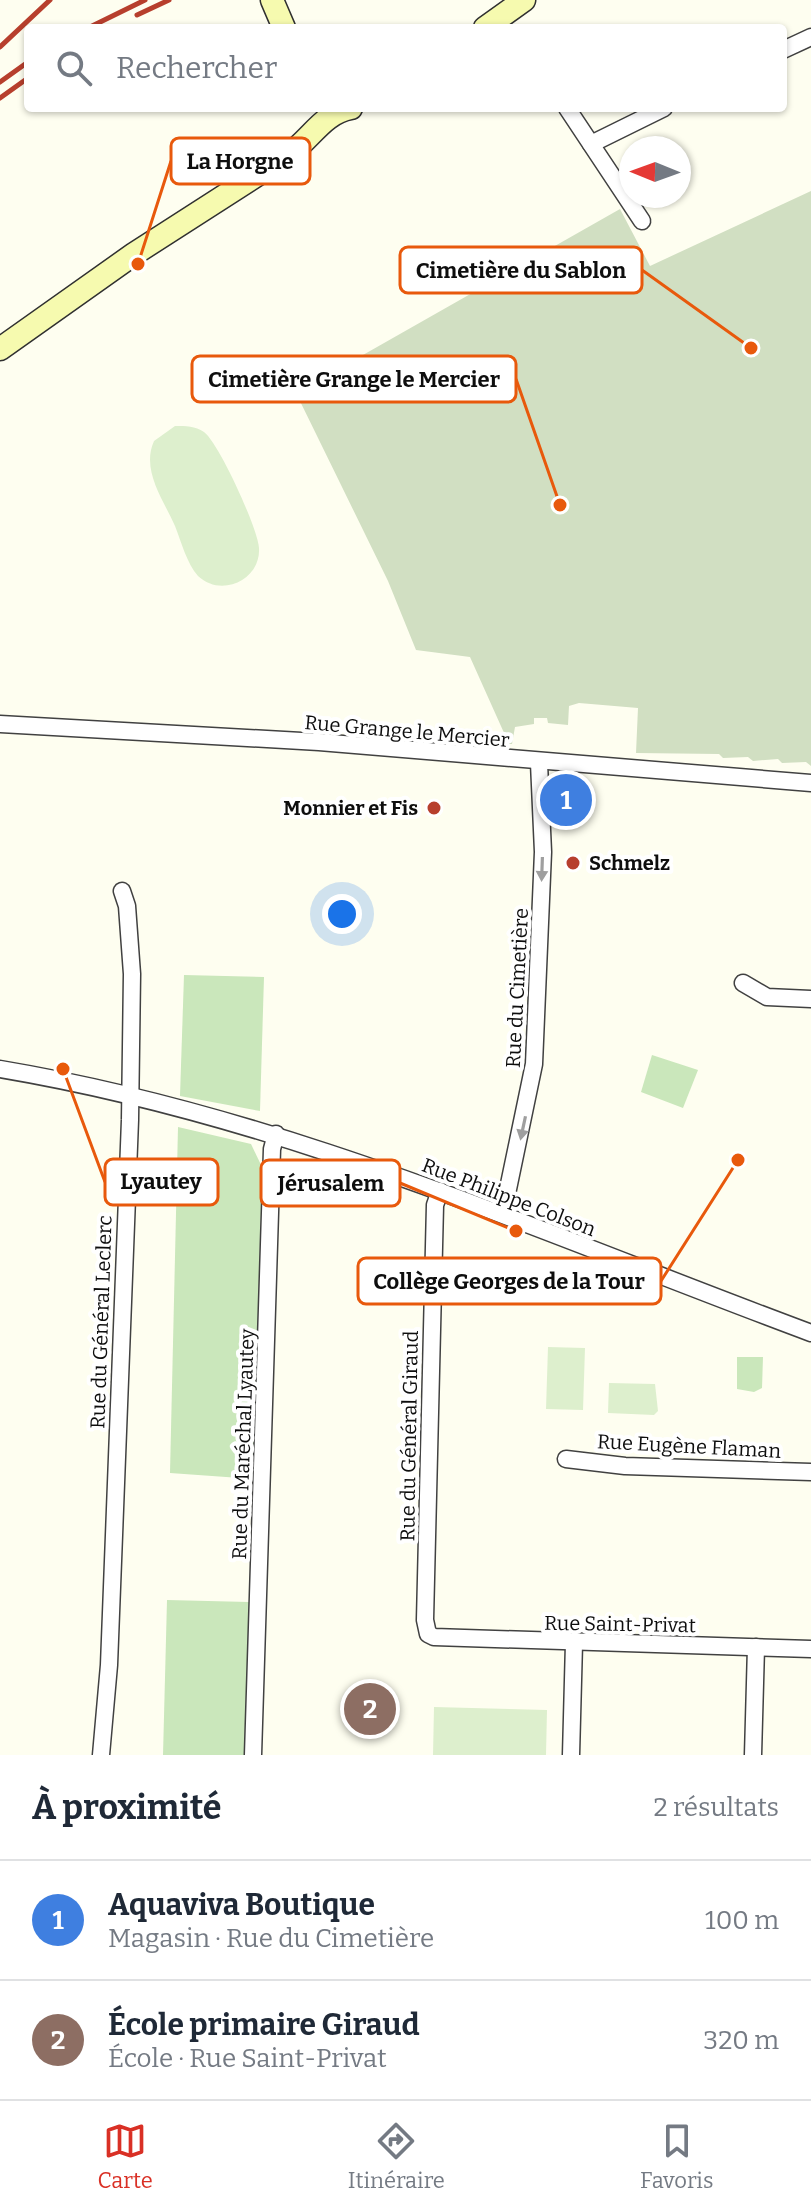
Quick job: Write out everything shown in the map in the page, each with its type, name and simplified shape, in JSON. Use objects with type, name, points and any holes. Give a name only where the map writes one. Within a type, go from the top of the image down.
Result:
[{"type":"street","points":[[272,0],[282,24]]},
{"type":"street","points":[[509,22],[524,0]]},
{"type":"street","points":[[787,48],[811,37]]},
{"type":"street","points":[[0,349],[79,290],[298,148],[324,112]]},
{"type":"street","points":[[570,112],[642,221]]},
{"type":"street","points":[[591,144],[656,112]]},
{"type":"street","name":"Rue Grange le Mercier","points":[[0,724],[319,742],[539,763],[811,783]]},
{"type":"street","name":"Rue du Cimetière","points":[[503,1213],[534,1064],[543,852],[539,763]]},
{"type":"street","name":"Rue du Général Leclerc","points":[[101,1755],[114,1547],[129,1098],[132,974],[127,906],[122,891]]},
{"type":"street","points":[[743,983],[767,997],[811,999]]},
{"type":"street","name":"Rue Philippe Colson","points":[[0,1069],[276,1134],[503,1213],[614,1260],[811,1333]]},
{"type":"street","name":"Rue du Maréchal Lyautey","points":[[253,1755],[272,1164],[276,1134]]},
{"type":"street","name":"Rue du Général Giraud","points":[[428,1634],[425,1620],[435,1205],[440,1191]]},
{"type":"street","name":"Rue Eugène Flaman","points":[[566,1459],[625,1466],[811,1472]]},
{"type":"street","name":"Rue Saint-Privat","points":[[428,1634],[434,1637],[574,1643],[811,1649]]},
{"type":"street","points":[[571,1755],[574,1643]]},
{"type":"street","points":[[753,1755],[756,1647]]},
{"type":"green space","points":[[811,191],[811,766],[806,762],[782,763],[778,759],[753,761],[748,757],[723,758],[719,754],[636,753],[638,708],[579,703],[569,706],[568,725],[548,723],[547,718],[534,718],[534,724],[515,727],[512,744],[509,744],[470,657],[416,650],[388,581],[296,393],[620,209],[650,266]]},
{"type":"green space","points":[[175,426],[197,429],[211,439],[245,506],[257,538],[258,559],[254,569],[238,582],[218,585],[198,576],[187,559],[155,484],[150,463],[154,441]]},
{"type":"green space","points":[[184,975],[264,977],[260,1111],[180,1096]]},
{"type":"green space","points":[[652,1055],[698,1070],[683,1108],[641,1092]]},
{"type":"green space","points":[[178,1127],[251,1144],[262,1167],[254,1479],[170,1473]]},
{"type":"green space","points":[[548,1347],[585,1348],[583,1410],[546,1409]]},
{"type":"green space","points":[[737,1357],[763,1357],[762,1388],[754,1392],[737,1389]]},
{"type":"green space","points":[[609,1383],[655,1384],[658,1411],[654,1415],[608,1413]]},
{"type":"green space","points":[[167,1600],[249,1602],[245,1755],[163,1755]]},
{"type":"green space","points":[[434,1707],[547,1710],[546,1755],[433,1755]]},
{"type":"railway","points":[[24,24],[50,0]]},
{"type":"railway","points":[[96,24],[145,0]]},
{"type":"railway","points":[[137,15],[169,0]]},
{"type":"railway","points":[[0,47],[24,24]]},
{"type":"railway","points":[[0,82],[24,65]]},
{"type":"railway","points":[[0,98],[24,81]]},
{"type":"place","name":"La Horgne","points":[[138,264]]},
{"type":"place","name":"Cimetière du Sablon","points":[[751,348]]},
{"type":"place","name":"Cimetière Grange le Mercier","points":[[560,505]]},
{"type":"place","name":"Aquaviva Boutique","points":[[566,800]]},
{"type":"place","name":"Monnier et Fis","points":[[434,808]]},
{"type":"place","name":"Schmelz","points":[[573,863]]},
{"type":"place","name":"Lyautey","points":[[63,1069]]},
{"type":"place","name":"Collège Georges de la Tour","points":[[738,1160]]},
{"type":"place","name":"Jérusalem","points":[[516,1231]]},
{"type":"place","name":"École primaire Giraud","points":[[370,1709]]}]
